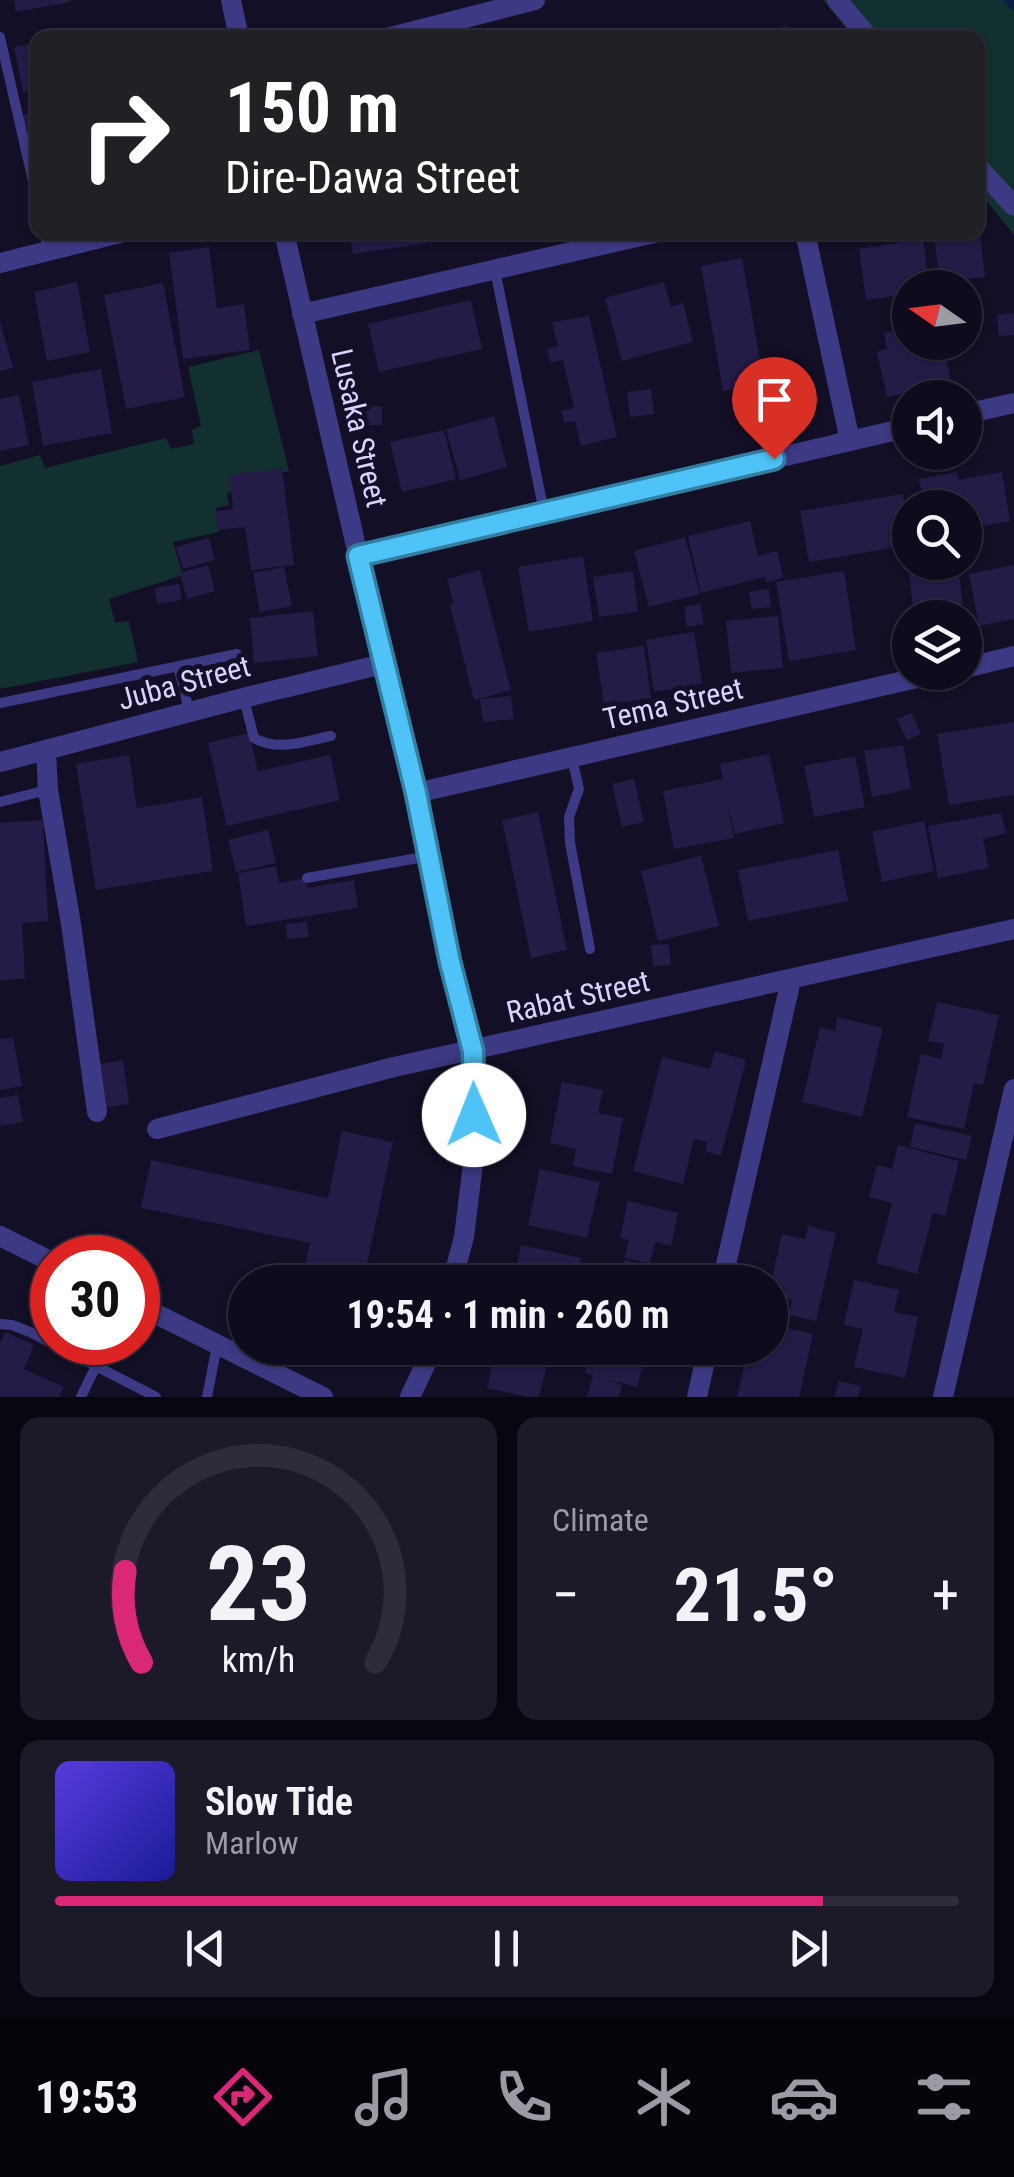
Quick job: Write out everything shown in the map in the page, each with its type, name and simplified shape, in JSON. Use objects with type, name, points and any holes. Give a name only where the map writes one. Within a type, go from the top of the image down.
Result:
[{"type":"street","points":[[231,0],[237,30]]},
{"type":"street","points":[[419,30],[535,0]]},
{"type":"street","points":[[838,0],[862,30]]},
{"type":"street","points":[[985,175],[1014,206]]},
{"type":"street","name":"Lusaka Street","points":[[286,240],[473,1051],[475,1147],[464,1238],[457,1265]]},
{"type":"street","points":[[302,314],[624,240]]},
{"type":"street","points":[[807,240],[850,441]]},
{"type":"street","points":[[0,263],[46,242]]},
{"type":"street","points":[[982,410],[1014,403]]},
{"type":"street","points":[[358,556],[892,431]]},
{"type":"street","points":[[982,664],[1014,656]]},
{"type":"street","name":"Juba Street","points":[[0,762],[383,664]]},
{"type":"street","name":"Tema Street","points":[[416,793],[892,684]]},
{"type":"street","points":[[46,751],[48,790],[97,1112]]},
{"type":"street","name":"Rabat Street","points":[[157,1129],[394,1067],[1014,930]]},
{"type":"street","points":[[726,1265],[790,980]]},
{"type":"street","points":[[944,1397],[1014,1089]]},
{"type":"street","points":[[0,1236],[30,1251]]},
{"type":"street","points":[[160,1316],[323,1397]]},
{"type":"street","points":[[410,1397],[426,1365]]},
{"type":"street","points":[[697,1397],[704,1365]]},
{"type":"lane","points":[[0,36],[30,168]]},
{"type":"lane","points":[[495,270],[544,512]]},
{"type":"lane","points":[[0,703],[236,654]]},
{"type":"lane","points":[[178,666],[189,712]]},
{"type":"lane","points":[[243,698],[254,738],[265,744],[277,746],[331,736]]},
{"type":"lane","points":[[572,758],[579,788],[569,817],[570,843],[590,949]]},
{"type":"lane","points":[[0,802],[48,790]]},
{"type":"lane","points":[[307,878],[428,856]]},
{"type":"lane","points":[[0,1324],[30,1332],[156,1397]]},
{"type":"lane","points":[[207,1397],[217,1344]]},
{"type":"lane","points":[[82,1397],[96,1366]]},
{"type":"green space","points":[[823,0],[1014,0],[1014,235],[985,199],[985,30],[847,30]]},
{"type":"green space","points":[[259,350],[289,471],[236,481],[237,490],[227,493],[229,505],[216,508],[219,532],[173,542],[183,575],[109,599],[115,623],[129,621],[138,662],[0,689],[0,466],[40,455],[45,468],[166,438],[171,449],[194,444],[192,430],[201,426],[188,367]]},
{"type":"building","points":[[14,0],[70,0],[70,2],[16,12]]},
{"type":"building","points":[[30,44],[30,92],[23,93],[14,47]]},
{"type":"building","points":[[30,113],[30,136],[24,137],[21,115]]},
{"type":"building","points":[[351,240],[427,240],[427,243],[353,254]]},
{"type":"building","points":[[923,240],[927,270],[892,270],[892,296],[866,300],[859,249]]},
{"type":"building","points":[[935,240],[981,240],[985,277],[982,270],[938,270]]},
{"type":"building","points":[[209,247],[217,308],[244,304],[250,350],[183,359],[169,253]]},
{"type":"building","points":[[742,258],[764,383],[723,391],[701,266]]},
{"type":"building","points":[[77,282],[90,352],[47,361],[34,292]]},
{"type":"building","points":[[664,282],[671,307],[683,303],[693,342],[622,361],[605,298]]},
{"type":"building","points":[[163,283],[185,397],[126,409],[104,295]]},
{"type":"building","points":[[471,300],[482,349],[379,372],[368,324]]},
{"type":"building","points":[[1014,313],[1014,335],[999,336],[997,315]]},
{"type":"building","points":[[589,316],[617,437],[581,446],[575,421],[564,423],[562,411],[574,408],[563,360],[550,363],[547,349],[558,346],[552,322]]},
{"type":"building","points":[[0,321],[13,368],[0,371]]},
{"type":"building","points":[[892,331],[892,360],[947,360],[950,380],[892,380],[892,396],[887,397],[877,352],[887,349],[884,333]]},
{"type":"building","points":[[101,369],[112,433],[43,446],[32,382]]},
{"type":"building","points":[[651,389],[654,414],[630,417],[627,392]]},
{"type":"building","points":[[19,395],[29,445],[0,451],[0,399]]},
{"type":"building","points":[[784,395],[789,421],[749,429],[744,403]]},
{"type":"building","points":[[382,406],[382,425],[365,425],[365,407]]},
{"type":"building","points":[[494,416],[507,467],[460,480],[446,429]]},
{"type":"building","points":[[444,430],[456,479],[402,492],[390,442]]},
{"type":"building","points":[[282,468],[294,565],[251,570],[245,527],[218,530],[216,511],[233,509],[229,475]]},
{"type":"building","points":[[957,472],[959,480],[1002,472],[1010,521],[982,526],[982,490],[921,490],[919,479]]},
{"type":"building","points":[[892,496],[892,548],[809,562],[800,511]]},
{"type":"building","points":[[750,521],[758,556],[777,551],[783,578],[766,583],[765,577],[701,593],[688,536]]},
{"type":"building","points":[[685,537],[700,594],[649,607],[634,551]]},
{"type":"building","points":[[209,538],[215,560],[183,569],[176,547]]},
{"type":"building","points":[[583,556],[593,621],[529,632],[518,567]]},
{"type":"building","points":[[208,565],[215,591],[187,599],[180,573]]},
{"type":"building","points":[[1014,565],[1014,619],[982,625],[982,600],[974,600],[970,580],[982,580],[982,571]]},
{"type":"building","points":[[284,567],[292,606],[260,612],[253,573]]},
{"type":"building","points":[[480,570],[511,690],[474,700],[447,579]]},
{"type":"building","points":[[633,571],[638,612],[599,617],[593,577]]},
{"type":"building","points":[[844,571],[856,650],[789,661],[776,582]]},
{"type":"building","points":[[910,580],[960,580],[962,600],[912,600]]},
{"type":"building","points":[[179,584],[182,600],[157,604],[155,588]]},
{"type":"building","points":[[769,589],[771,607],[752,609],[749,592]]},
{"type":"building","points":[[700,604],[704,624],[687,627],[684,607]]},
{"type":"building","points":[[313,611],[318,656],[254,663],[250,618]]},
{"type":"building","points":[[778,616],[783,668],[731,673],[726,621]]},
{"type":"building","points":[[694,632],[702,684],[654,692],[646,640]]},
{"type":"building","points":[[644,646],[651,698],[604,705],[596,653]]},
{"type":"building","points":[[511,696],[514,719],[483,722],[480,699]]},
{"type":"building","points":[[912,713],[921,734],[907,740],[897,719]]},
{"type":"building","points":[[1014,722],[1014,795],[949,805],[937,734]]},
{"type":"building","points":[[249,733],[258,771],[330,755],[340,800],[227,826],[208,743]]},
{"type":"building","points":[[903,745],[911,789],[872,797],[864,751]]},
{"type":"building","points":[[769,754],[784,823],[735,834],[727,802],[734,838],[674,849],[663,791],[723,779],[720,764]]},
{"type":"building","points":[[129,755],[137,808],[202,797],[213,871],[96,890],[76,764]]},
{"type":"building","points":[[855,756],[865,807],[814,817],[804,766]]},
{"type":"building","points":[[634,779],[644,822],[622,827],[612,784]]},
{"type":"building","points":[[538,812],[567,950],[531,958],[502,820]]},
{"type":"building","points":[[1001,813],[1006,833],[983,839],[989,868],[938,878],[928,826]]},
{"type":"building","points":[[43,820],[48,921],[22,923],[25,979],[0,980],[0,823]]},
{"type":"building","points":[[924,821],[934,871],[882,882],[872,832]]},
{"type":"building","points":[[268,830],[276,863],[236,872],[228,840]]},
{"type":"building","points":[[838,850],[848,901],[748,921],[738,870]]},
{"type":"building","points":[[701,856],[719,926],[658,941],[641,871]]},
{"type":"building","points":[[276,866],[279,883],[306,878],[308,888],[354,880],[358,908],[246,926],[238,873]]},
{"type":"building","points":[[307,922],[309,937],[287,939],[286,924]]},
{"type":"building","points":[[669,944],[671,965],[653,966],[651,945]]},
{"type":"building","points":[[937,1002],[999,1015],[983,1085],[974,1083],[964,1129],[907,1117],[921,1054],[941,1059],[944,1044],[928,1041]]},
{"type":"building","points":[[837,1017],[883,1028],[862,1117],[802,1102],[820,1027],[835,1031]]},
{"type":"building","points":[[13,1037],[22,1086],[0,1090],[0,1039]]},
{"type":"building","points":[[715,1051],[746,1060],[721,1156],[705,1151],[707,1142],[694,1139],[683,1184],[633,1171],[662,1057],[710,1069]]},
{"type":"building","points":[[123,1060],[129,1104],[102,1108],[96,1065]]},
{"type":"building","points":[[562,1082],[603,1090],[598,1113],[623,1118],[612,1174],[573,1166],[576,1149],[550,1143]]},
{"type":"building","points":[[18,1095],[23,1122],[0,1126],[0,1098]]},
{"type":"building","points":[[915,1123],[972,1136],[966,1160],[910,1147]]},
{"type":"building","points":[[342,1131],[393,1142],[367,1265],[305,1265],[310,1243],[141,1208],[151,1160],[328,1198]]},
{"type":"building","points":[[898,1145],[959,1161],[945,1216],[933,1213],[917,1274],[876,1263],[892,1203],[869,1197],[877,1165],[892,1169]]},
{"type":"building","points":[[540,1169],[600,1182],[587,1238],[528,1225]]},
{"type":"building","points":[[628,1201],[678,1213],[671,1246],[655,1242],[650,1264],[625,1258],[629,1240],[620,1238]]},
{"type":"building","points":[[808,1226],[836,1233],[816,1321],[789,1315],[792,1300],[788,1299],[788,1265],[775,1265],[782,1234],[805,1239]]},
{"type":"building","points":[[521,1245],[581,1258],[580,1265],[517,1265]]},
{"type":"building","points":[[854,1280],[899,1290],[894,1312],[918,1317],[905,1378],[854,1367],[863,1329],[844,1325]]},
{"type":"building","points":[[788,1328],[813,1334],[799,1397],[737,1397],[744,1365],[788,1365]]},
{"type":"building","points":[[5,1332],[30,1343],[24,1369],[64,1387],[59,1397],[0,1397],[0,1343]]},
{"type":"building","points":[[492,1365],[547,1365],[539,1397],[487,1388]]},
{"type":"building","points":[[587,1365],[643,1365],[637,1387],[606,1379],[622,1385],[619,1397],[587,1397],[593,1375],[585,1373]]},
{"type":"building","points":[[838,1381],[861,1386],[858,1397],[835,1397]]},
{"type":"waterway","points":[[1007,0],[1014,6]]},
{"type":"route","points":[[474,1115],[473,1051],[358,556],[774,459]]}]
